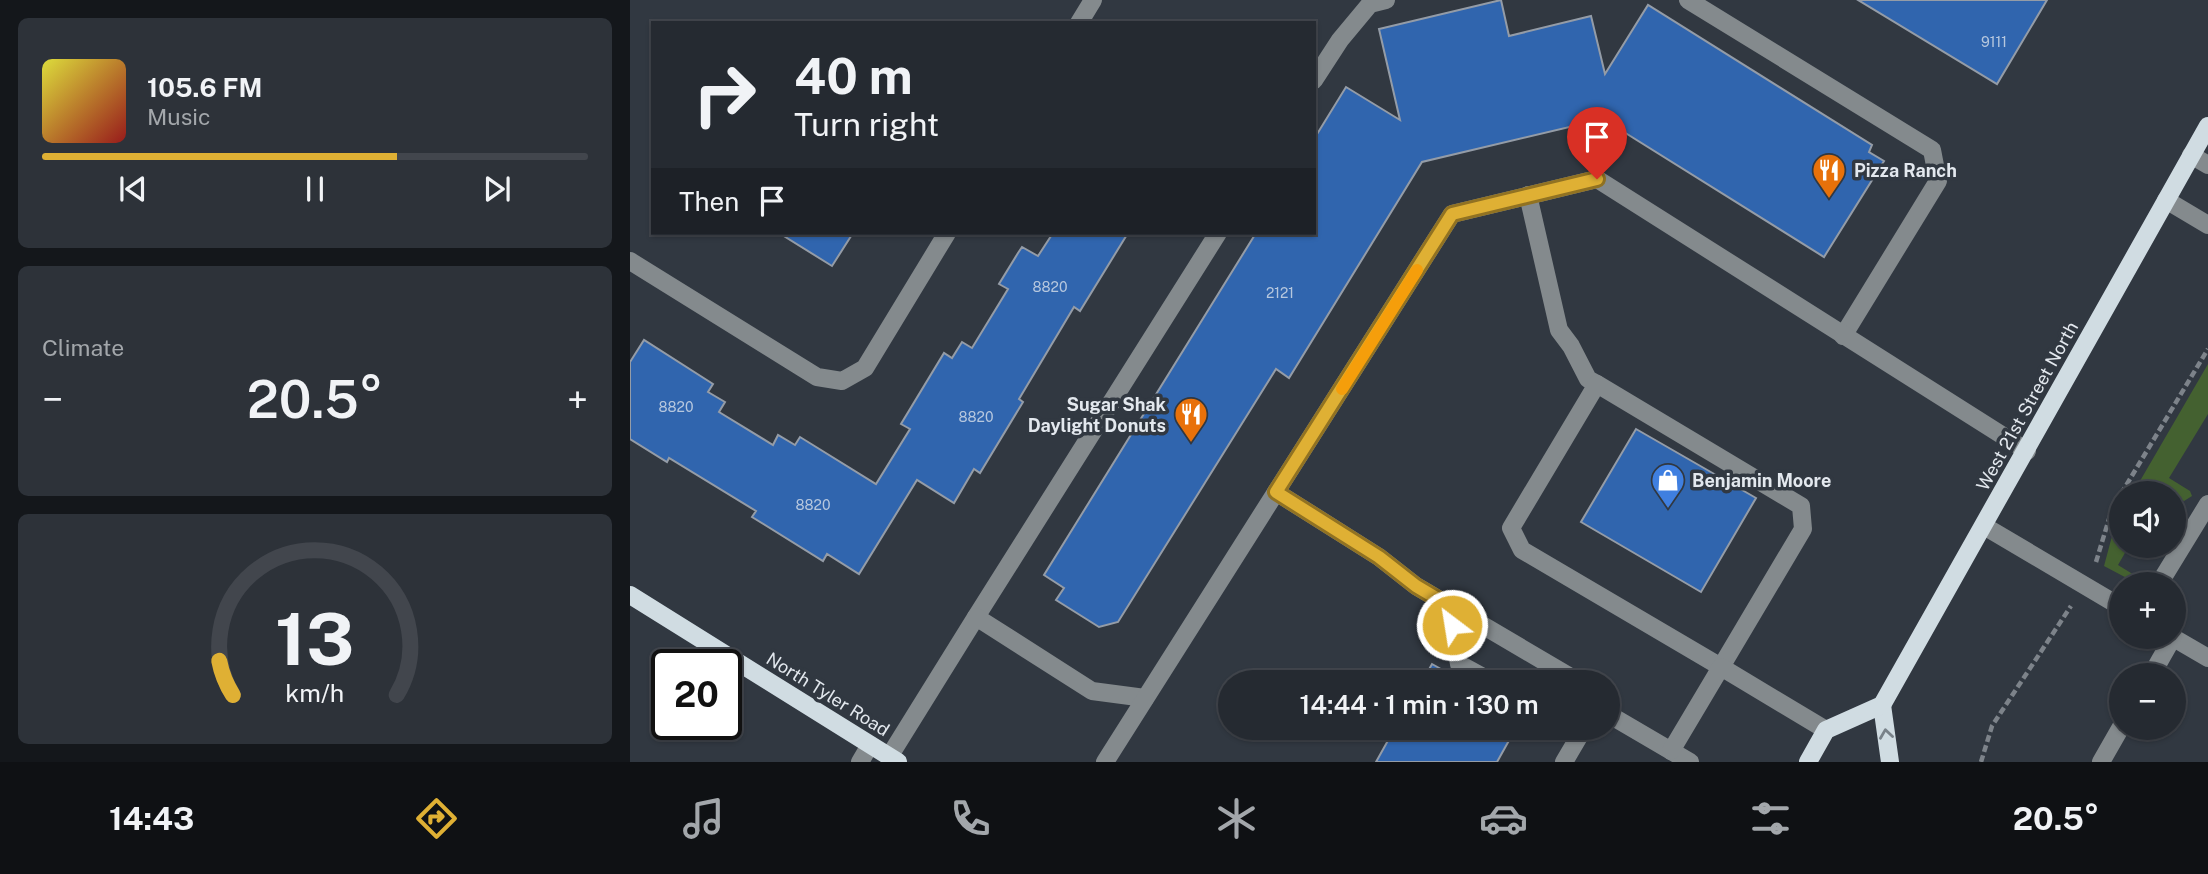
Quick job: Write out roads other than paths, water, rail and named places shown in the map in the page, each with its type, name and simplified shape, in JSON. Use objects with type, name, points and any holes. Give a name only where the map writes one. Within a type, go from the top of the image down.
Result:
[{"type":"main road","name":"West 21st Street North","points":[[1882,705],[2208,126]]},
{"type":"main road","name":"North Tyler Road","points":[[630,596],[893,759]]},
{"type":"main road","points":[[1808,762],[1826,730],[1882,705],[1890,762]]},
{"type":"lane","points":[[1080,21],[1093,0]]},
{"type":"lane","points":[[1316,77],[1340,40],[1370,4],[1386,0]]},
{"type":"lane","points":[[1688,0],[1932,150],[1938,181],[1843,336]]},
{"type":"lane","points":[[2191,155],[2208,165]]},
{"type":"lane","points":[[1105,762],[1452,214],[1597,179],[2027,451]]},
{"type":"lane","points":[[1528,195],[1559,330],[1571,346],[1588,379],[1801,506],[1803,529],[1671,751]]},
{"type":"lane","points":[[2166,200],[2208,225]]},
{"type":"lane","points":[[630,261],[817,377],[842,381],[865,368],[946,235]]},
{"type":"lane","points":[[893,759],[976,617],[1217,235]]},
{"type":"lane","points":[[1597,384],[1511,528],[1522,550],[1826,730]]},
{"type":"lane","points":[[1276,492],[1379,557],[1416,586],[1559,670]]},
{"type":"lane","points":[[2167,572],[2208,504]]},
{"type":"lane","points":[[1984,527],[2109,600]]},
{"type":"lane","points":[[1448,605],[1459,664],[1470,670]]},
{"type":"lane","points":[[976,617],[1092,691],[1145,698]]},
{"type":"lane","points":[[2186,645],[2208,658]]},
{"type":"lane","points":[[1620,721],[1690,762]]},
{"type":"lane","points":[[1564,762],[1574,740]]},
{"type":"lane","points":[[2101,762],[2114,740]]},
{"type":"lane","points":[[859,762],[870,745]]},
{"type":"place","name":"Pizza Ranch","points":[[1829,200]]},
{"type":"place","name":"Sugar Shak Daylight Donuts","points":[[1191,444]]},
{"type":"place","name":"Benjamin Moore","points":[[1668,510]]}]
